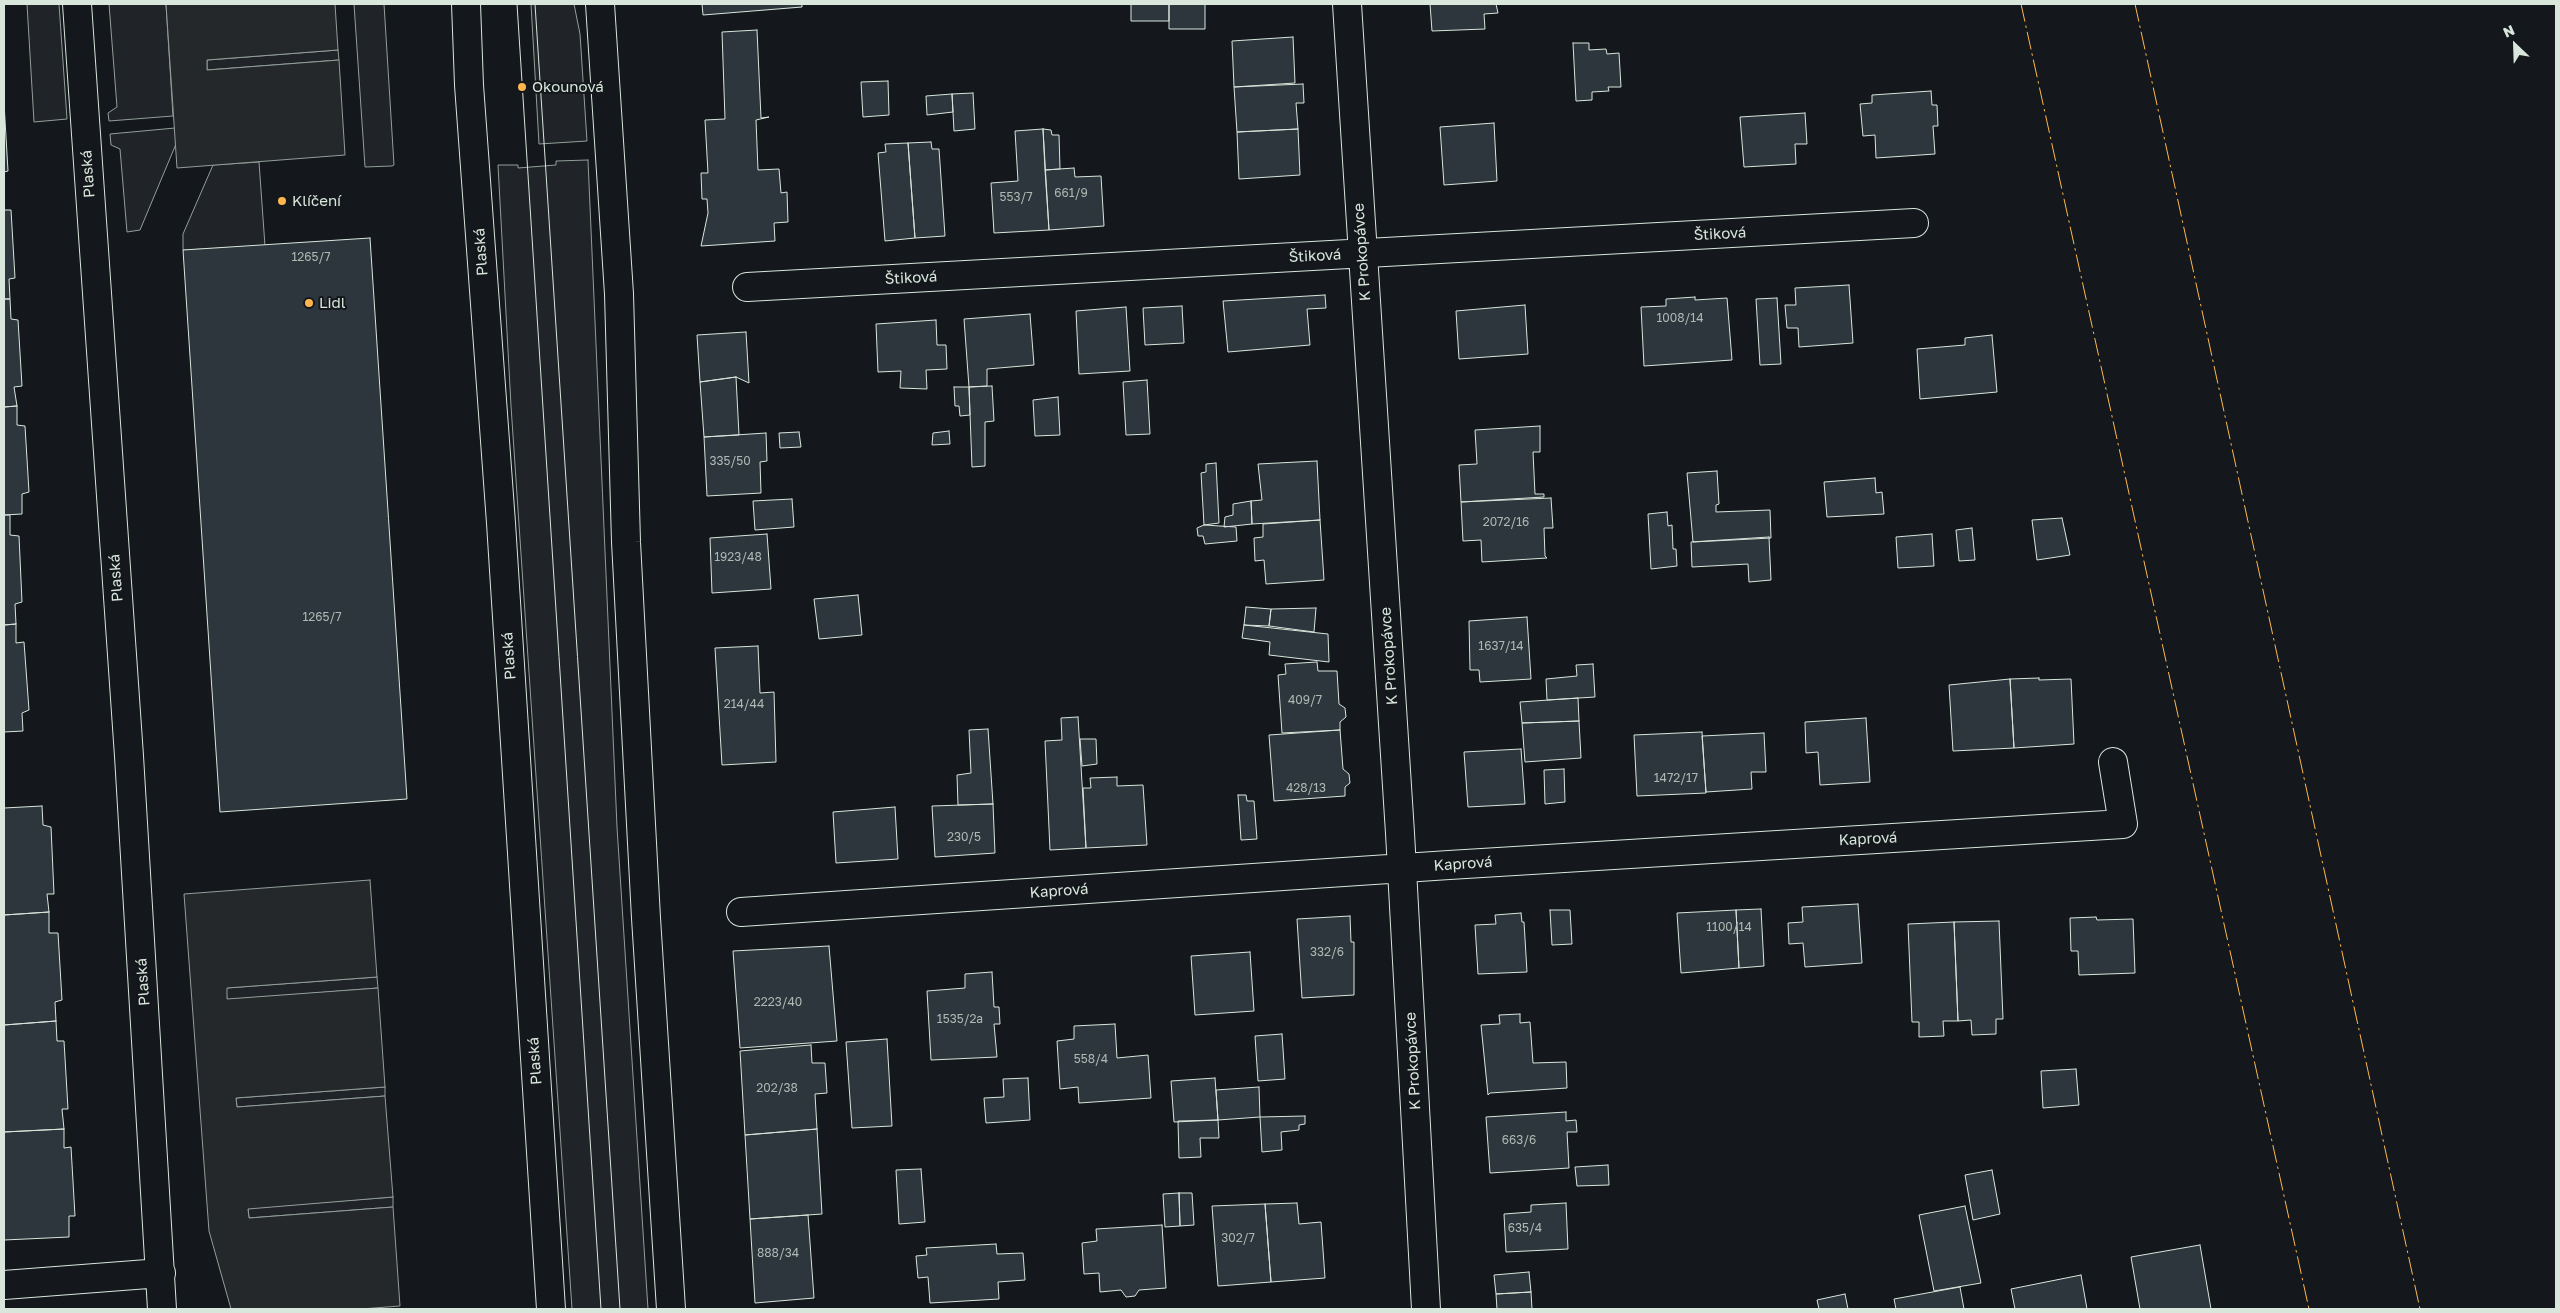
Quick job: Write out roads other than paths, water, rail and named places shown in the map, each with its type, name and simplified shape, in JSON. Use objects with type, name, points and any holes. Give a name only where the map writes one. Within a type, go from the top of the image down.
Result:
[{"type":"street","name":"Plaská","points":[[77,4],[162,1309]]},
{"type":"street","name":"Plaská","points":[[466,4],[469,85],[501,523],[551,1309]]},
{"type":"street","points":[[600,4],[619,294],[626,542],[645,898],[672,1309]]},
{"type":"street","name":"K Prokopávce","points":[[1347,4],[1402,868],[1426,1309]]},
{"type":"street","name":"Štiková","points":[[747,287],[1914,223]]},
{"type":"street","name":"Kaprová","points":[[741,912],[1402,868],[2124,824],[2113,762]]},
{"type":"street","points":[[4,1285],[161,1273]]},
{"type":"tram line","points":[[517,4],[601,1309]]},
{"type":"tram line","points":[[535,4],[620,1309]]},
{"type":"place","name":"Okounová","points":[[522,87]]},
{"type":"place","name":"Klíčení","points":[[282,201]]},
{"type":"place","name":"Lidl","points":[[309,303]]}]
